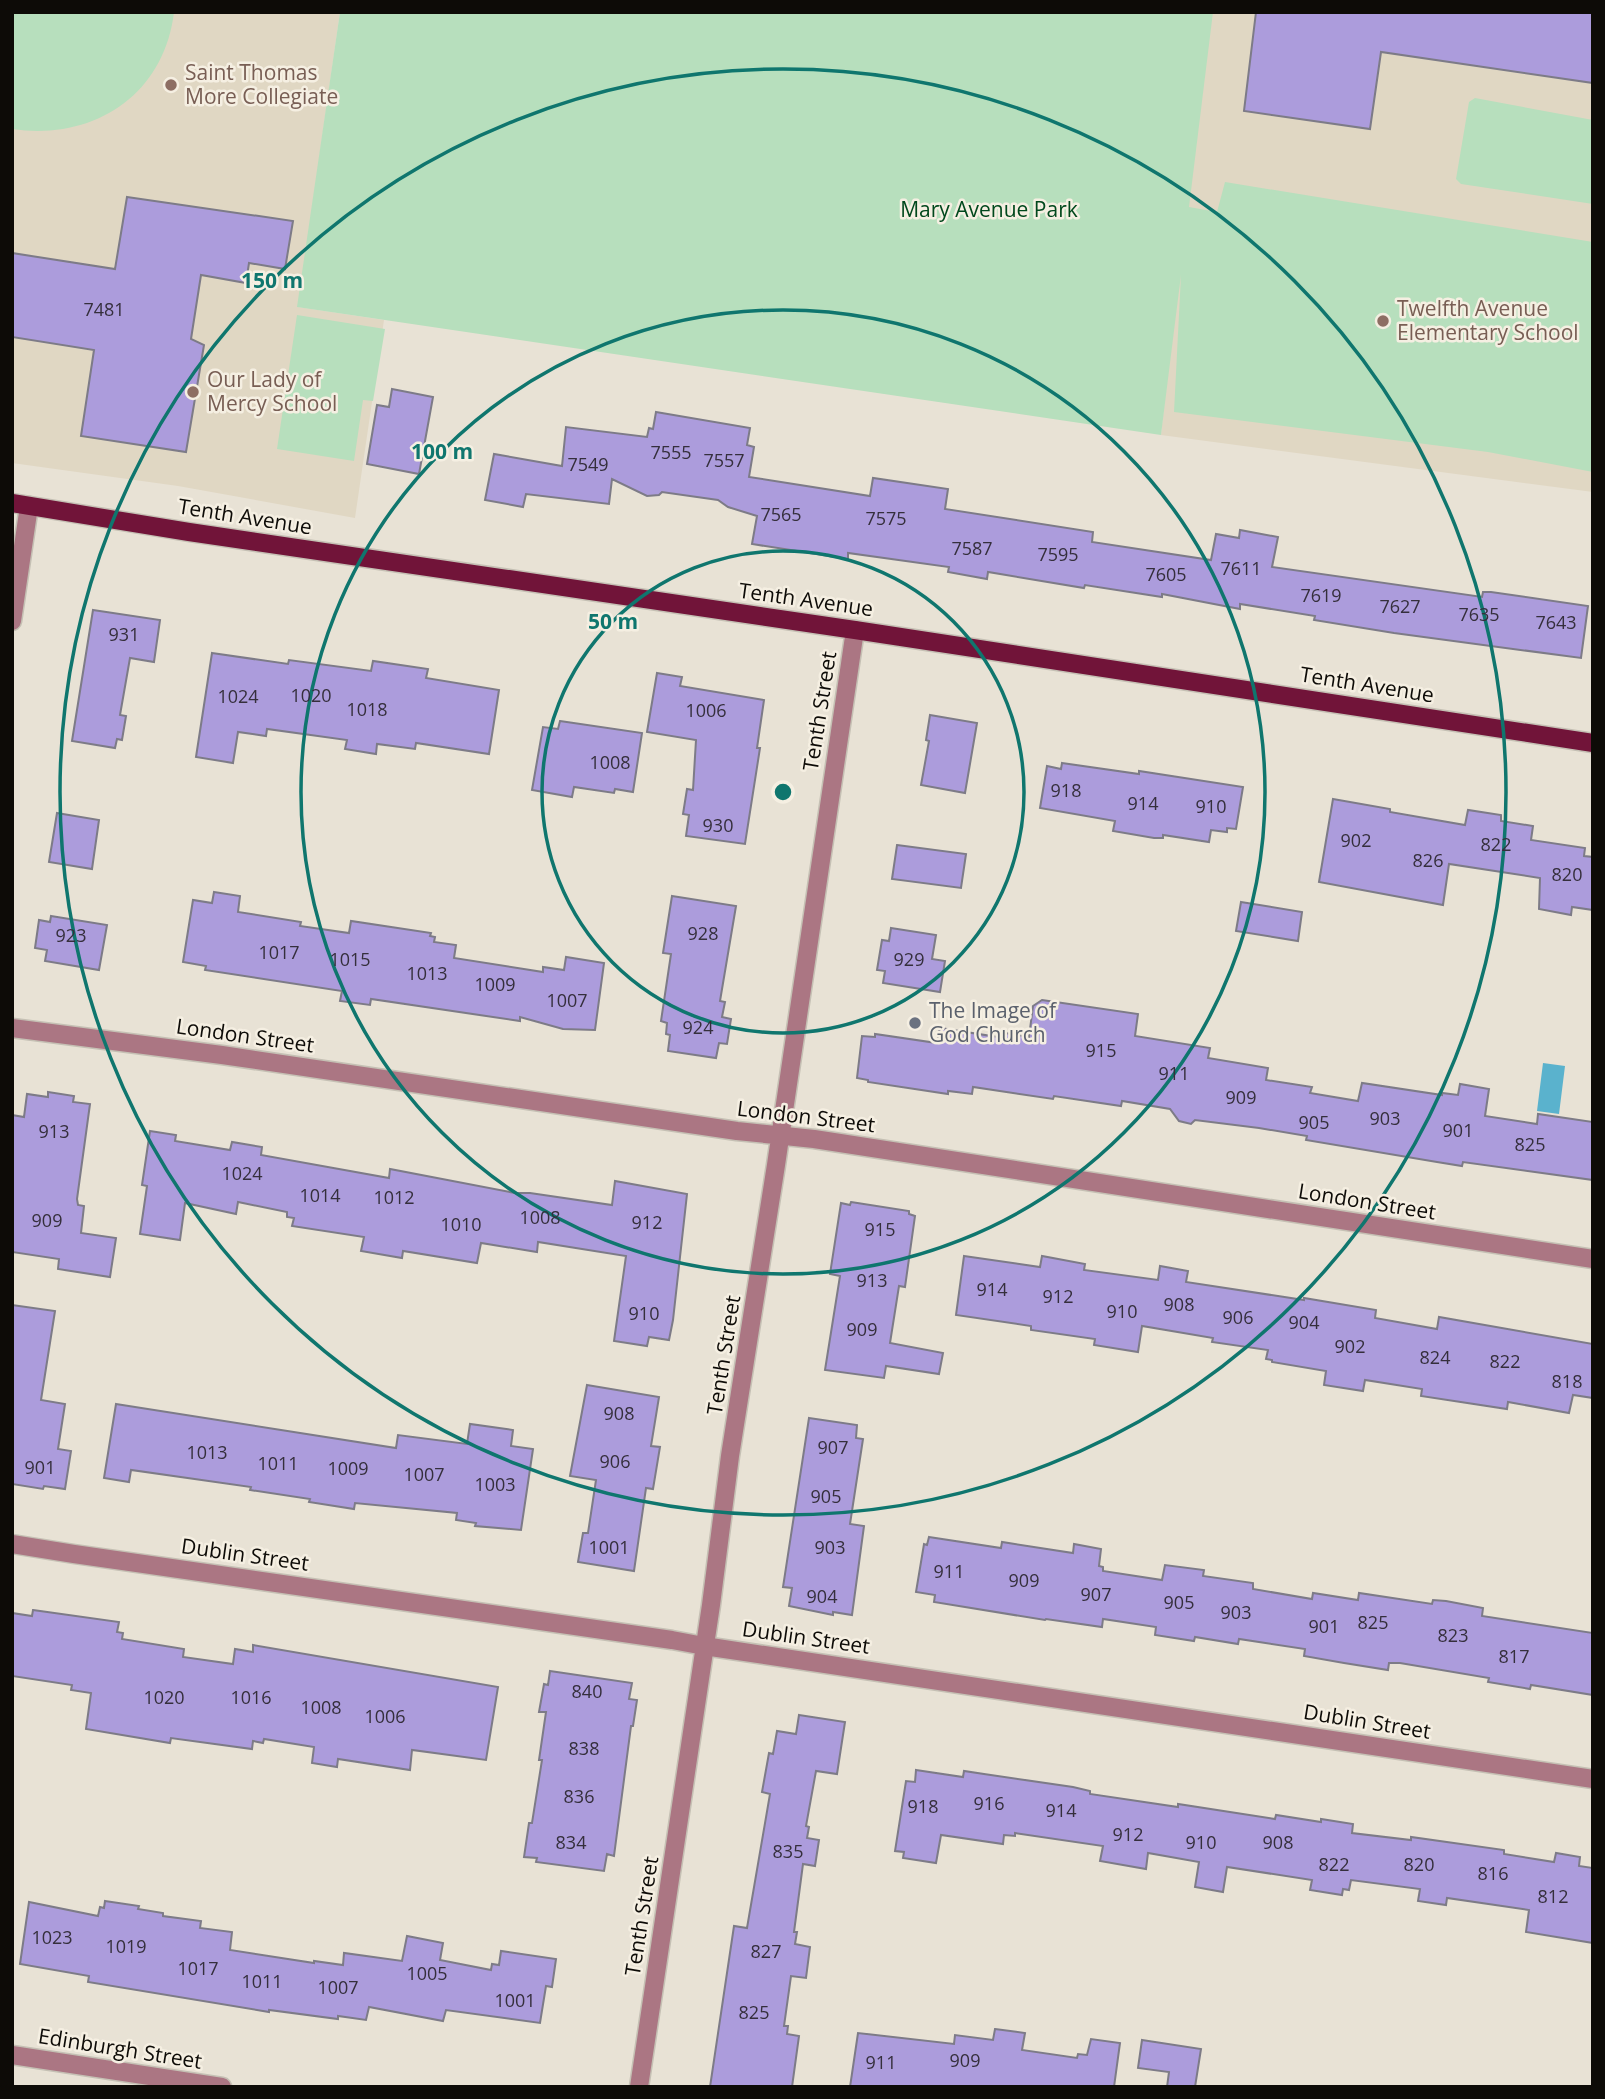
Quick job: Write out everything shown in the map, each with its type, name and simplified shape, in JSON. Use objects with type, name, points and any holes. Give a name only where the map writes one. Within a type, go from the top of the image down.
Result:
[{"type":"main road","name":"Tenth Avenue","points":[[21,504],[202,534],[1593,743]]},
{"type":"street","points":[[12,621],[21,504]]},
{"type":"street","name":"Tenth Street","points":[[639,2087],[855,630]]},
{"type":"street","name":"London Street","points":[[12,1028],[814,1139],[1593,1259]]},
{"type":"street","name":"Dublin Street","points":[[12,1544],[1593,1779]]},
{"type":"street","name":"Edinburgh Street","points":[[12,2055],[222,2087]]},
{"type":"shaded area","name":"Our Lady of Mercy School","points":[[12,12],[340,12],[298,307],[384,320],[355,518],[178,486],[12,463]]},
{"type":"shaded area","name":"Twelfth Avenue Elementary School","points":[[1210,12],[1593,12],[1593,492],[1161,435],[1185,207]]},
{"type":"green space","points":[[12,12],[174,12],[167,42],[156,67],[140,89],[120,106],[96,119],[70,128],[42,131],[12,129]]},
{"type":"green space","name":"Mary Avenue Park","points":[[340,12],[1213,12],[1189,207],[1217,212],[1225,182],[1593,242],[1593,472],[1488,452],[1174,412],[1181,275],[1161,435],[297,307]]},
{"type":"green space","points":[[1475,98],[1593,120],[1593,204],[1461,184],[1456,179],[1469,102]]},
{"type":"green space","points":[[297,315],[385,329],[373,401],[363,400],[354,461],[277,449]]},
{"type":"water","points":[[1543,1063],[1565,1066],[1559,1114],[1537,1111]]},
{"type":"building","points":[[1256,12],[1593,12],[1593,83],[1381,52],[1370,129],[1244,111]]},
{"type":"building","points":[[127,197],[293,221],[285,269],[249,263],[246,283],[201,275],[191,339],[204,345],[186,452],[81,436],[94,350],[12,337],[12,253],[115,269]]},
{"type":"building","points":[[392,389],[433,397],[419,474],[367,464],[377,405],[389,407]]},
{"type":"building","points":[[656,412],[750,428],[747,445],[754,447],[749,477],[870,496],[873,478],[948,489],[945,509],[1093,532],[1092,542],[1211,560],[1216,534],[1239,538],[1240,530],[1278,537],[1272,567],[1482,597],[1483,592],[1491,592],[1588,606],[1581,658],[1394,633],[1240,604],[1240,609],[1162,594],[1162,597],[1085,585],[1084,588],[988,572],[987,579],[948,572],[949,567],[848,553],[848,559],[752,544],[757,516],[728,507],[718,500],[662,492],[659,495],[647,496],[612,479],[609,504],[526,494],[523,507],[485,500],[494,454],[562,466],[566,427],[647,437],[649,428],[653,429]]},
{"type":"building","points":[[93,610],[160,620],[154,662],[130,658],[120,715],[126,716],[122,740],[117,739],[115,748],[72,741]]},
{"type":"building","points":[[212,653],[288,664],[289,660],[371,671],[373,661],[428,669],[426,678],[499,690],[489,754],[416,743],[415,749],[377,744],[376,754],[345,749],[347,740],[267,729],[266,736],[238,732],[233,763],[196,757]]},
{"type":"building","points":[[657,673],[682,677],[680,686],[764,700],[757,748],[760,748],[745,844],[686,836],[689,815],[683,814],[687,789],[693,790],[696,740],[647,732]]},
{"type":"building","points":[[930,715],[977,723],[965,793],[921,785],[929,741],[926,740]]},
{"type":"building","points":[[560,721],[642,733],[633,792],[615,789],[614,793],[574,787],[572,797],[532,790],[543,727],[558,729]]},
{"type":"building","points":[[1062,763],[1139,774],[1139,771],[1243,787],[1236,829],[1227,828],[1227,832],[1211,830],[1209,842],[1163,835],[1163,838],[1154,838],[1113,831],[1115,821],[1040,808],[1047,766],[1061,769]]},
{"type":"building","points":[[1333,799],[1465,825],[1468,810],[1501,815],[1501,821],[1533,826],[1531,840],[1585,848],[1584,856],[1593,857],[1593,910],[1572,907],[1571,915],[1539,909],[1540,878],[1449,864],[1443,905],[1319,882]]},
{"type":"building","points":[[57,813],[99,820],[92,869],[49,862]]},
{"type":"building","points":[[897,845],[966,854],[961,888],[892,879]]},
{"type":"building","points":[[214,892],[240,896],[238,912],[301,922],[300,926],[349,933],[351,921],[431,933],[430,936],[435,937],[434,942],[456,945],[454,958],[543,972],[543,967],[564,970],[566,957],[604,963],[595,1030],[563,1029],[520,1017],[520,1021],[371,999],[370,1005],[340,1001],[342,991],[205,970],[206,966],[183,962],[193,900],[212,903]]},
{"type":"building","points":[[672,896],[736,906],[720,1001],[725,1002],[722,1017],[731,1019],[727,1044],[719,1043],[716,1058],[668,1051],[670,1035],[666,1034],[667,1023],[661,1021],[671,954],[663,953]]},
{"type":"building","points":[[1241,902],[1302,912],[1298,941],[1236,931]]},
{"type":"building","points":[[51,916],[107,925],[99,970],[45,961],[47,950],[35,948],[39,920],[50,922]]},
{"type":"building","points":[[891,928],[936,935],[932,959],[945,961],[940,992],[883,983],[885,971],[877,970],[882,940],[889,941]]},
{"type":"building","points":[[1042,1000],[1138,1014],[1135,1036],[1210,1048],[1208,1058],[1268,1068],[1266,1080],[1312,1087],[1310,1093],[1358,1101],[1362,1083],[1458,1095],[1460,1084],[1489,1089],[1485,1116],[1537,1124],[1538,1114],[1593,1122],[1593,1180],[1463,1162],[1462,1166],[1306,1140],[1307,1136],[1259,1128],[1195,1120],[1191,1124],[1179,1121],[1170,1109],[1122,1101],[1121,1106],[973,1087],[972,1094],[948,1091],[948,1094],[857,1078],[862,1036],[875,1037],[875,1034],[937,1043],[940,1028],[998,1037],[999,1032],[1029,1037],[1033,1006]]},
{"type":"building","points":[[48,1092],[74,1096],[73,1102],[90,1104],[77,1199],[78,1205],[84,1206],[81,1233],[116,1238],[110,1277],[58,1269],[59,1259],[12,1252],[12,1115],[24,1117],[27,1094],[48,1097]]},
{"type":"building","points":[[150,1131],[176,1135],[175,1141],[230,1150],[232,1142],[262,1147],[261,1155],[389,1178],[390,1169],[515,1193],[612,1205],[615,1181],[687,1194],[669,1340],[649,1337],[647,1346],[614,1341],[626,1256],[538,1242],[537,1252],[481,1243],[477,1263],[403,1251],[402,1258],[361,1251],[364,1237],[292,1226],[294,1218],[287,1217],[287,1212],[238,1202],[236,1214],[185,1203],[180,1240],[140,1234],[147,1186],[142,1185]]},
{"type":"building","points":[[851,1202],[909,1211],[909,1214],[915,1216],[905,1287],[899,1286],[890,1343],[943,1353],[939,1374],[886,1366],[884,1378],[825,1370],[840,1276],[830,1274],[841,1203],[850,1205]]},
{"type":"building","points":[[964,1256],[1040,1267],[1042,1256],[1085,1264],[1084,1270],[1158,1280],[1160,1266],[1188,1271],[1186,1282],[1376,1310],[1375,1318],[1437,1329],[1439,1317],[1593,1344],[1593,1398],[1573,1395],[1569,1413],[1508,1402],[1507,1409],[1421,1396],[1422,1389],[1365,1380],[1363,1391],[1324,1385],[1326,1371],[1272,1362],[1266,1359],[1268,1350],[1212,1342],[1213,1338],[1142,1326],[1138,1352],[1094,1345],[1095,1339],[956,1315]]},
{"type":"building","points":[[12,1305],[55,1311],[41,1400],[65,1404],[58,1449],[71,1451],[65,1489],[12,1484]]},
{"type":"building","points":[[587,1385],[659,1397],[651,1446],[660,1447],[653,1489],[646,1488],[634,1571],[578,1562],[583,1533],[588,1533],[596,1480],[570,1476]]},
{"type":"building","points":[[116,1404],[396,1448],[398,1435],[467,1444],[470,1424],[513,1430],[511,1446],[533,1449],[521,1530],[475,1526],[476,1523],[456,1520],[457,1513],[355,1503],[354,1509],[250,1490],[251,1487],[131,1470],[129,1482],[104,1478]]},
{"type":"building","points":[[809,1418],[857,1425],[856,1438],[863,1439],[850,1524],[864,1526],[852,1615],[833,1612],[833,1615],[789,1606],[792,1588],[783,1587]]},
{"type":"building","points":[[929,1537],[1001,1548],[1002,1542],[1073,1553],[1074,1544],[1101,1549],[1099,1566],[1103,1567],[1103,1571],[1162,1580],[1165,1565],[1204,1570],[1203,1576],[1253,1583],[1253,1589],[1312,1599],[1313,1593],[1358,1600],[1359,1593],[1432,1604],[1433,1600],[1446,1601],[1483,1608],[1482,1616],[1593,1633],[1593,1695],[1531,1685],[1530,1689],[1488,1682],[1489,1678],[1400,1663],[1389,1663],[1388,1670],[1304,1656],[1305,1649],[1239,1639],[1238,1644],[1195,1637],[1194,1641],[1155,1635],[1156,1627],[1103,1619],[1102,1627],[934,1602],[935,1595],[916,1592],[924,1544],[927,1545]]},
{"type":"building","points":[[33,1610],[119,1622],[117,1632],[123,1633],[122,1639],[184,1649],[183,1657],[233,1664],[235,1649],[253,1652],[253,1645],[498,1687],[486,1760],[412,1750],[410,1770],[338,1759],[337,1767],[312,1763],[314,1747],[264,1739],[263,1743],[253,1741],[252,1749],[171,1738],[170,1743],[86,1729],[91,1693],[71,1690],[72,1685],[12,1676],[12,1613],[32,1616]]},
{"type":"building","points":[[550,1671],[632,1683],[629,1699],[637,1700],[631,1726],[614,1856],[607,1854],[604,1871],[536,1862],[537,1858],[524,1857],[542,1760],[539,1760],[546,1712],[539,1712],[544,1684],[548,1685]]},
{"type":"building","points":[[799,1715],[845,1722],[837,1774],[816,1771],[806,1826],[809,1827],[807,1838],[819,1840],[815,1866],[803,1864],[794,1932],[797,1932],[795,1944],[810,1947],[806,1978],[791,1976],[784,2026],[788,2026],[787,2034],[799,2036],[792,2087],[710,2087],[734,1926],[747,1928],[770,1794],[762,1792],[769,1753],[773,1754],[777,1731],[796,1734]]},
{"type":"building","points":[[916,1770],[963,1777],[964,1771],[1073,1787],[1090,1791],[1090,1794],[1275,1819],[1276,1815],[1321,1822],[1321,1819],[1353,1824],[1352,1833],[1411,1840],[1411,1837],[1504,1850],[1504,1854],[1554,1862],[1556,1853],[1580,1857],[1579,1866],[1593,1868],[1593,1943],[1526,1932],[1529,1910],[1447,1898],[1446,1905],[1418,1901],[1420,1889],[1351,1880],[1349,1890],[1343,1889],[1342,1895],[1310,1890],[1312,1880],[1227,1867],[1223,1892],[1195,1887],[1199,1862],[1148,1853],[1146,1869],[1100,1861],[1103,1846],[1015,1833],[1015,1836],[1004,1835],[1003,1844],[941,1835],[936,1863],[903,1858],[904,1852],[895,1851],[906,1781],[915,1782]]},
{"type":"building","points":[[105,1901],[139,1906],[138,1909],[163,1913],[163,1916],[201,1921],[200,1928],[232,1932],[230,1950],[314,1963],[343,1965],[344,1953],[402,1961],[407,1936],[443,1943],[440,1960],[491,1970],[492,1964],[499,1965],[501,1951],[556,1959],[552,1987],[546,1986],[540,2023],[446,2010],[443,2021],[369,2007],[366,2020],[338,2016],[338,2019],[269,2012],[88,1982],[89,1976],[20,1964],[29,1902],[98,1916]]},
{"type":"building","points":[[995,2029],[1025,2033],[1022,2050],[1077,2058],[1078,2054],[1087,2055],[1091,2039],[1120,2043],[1114,2087],[850,2087],[858,2033],[954,2044],[955,2035],[993,2040]]},
{"type":"building","points":[[1142,2040],[1201,2049],[1195,2087],[1167,2087],[1169,2072],[1138,2068]]},
{"type":"place","name":"Saint Thomas More Collegiate","points":[[171,85]]},
{"type":"place","name":"Twelfth Avenue Elementary School","points":[[1383,321]]},
{"type":"place","name":"Our Lady of Mercy School","points":[[193,392]]},
{"type":"place","name":"The Image of God Church","points":[[915,1023]]}]
